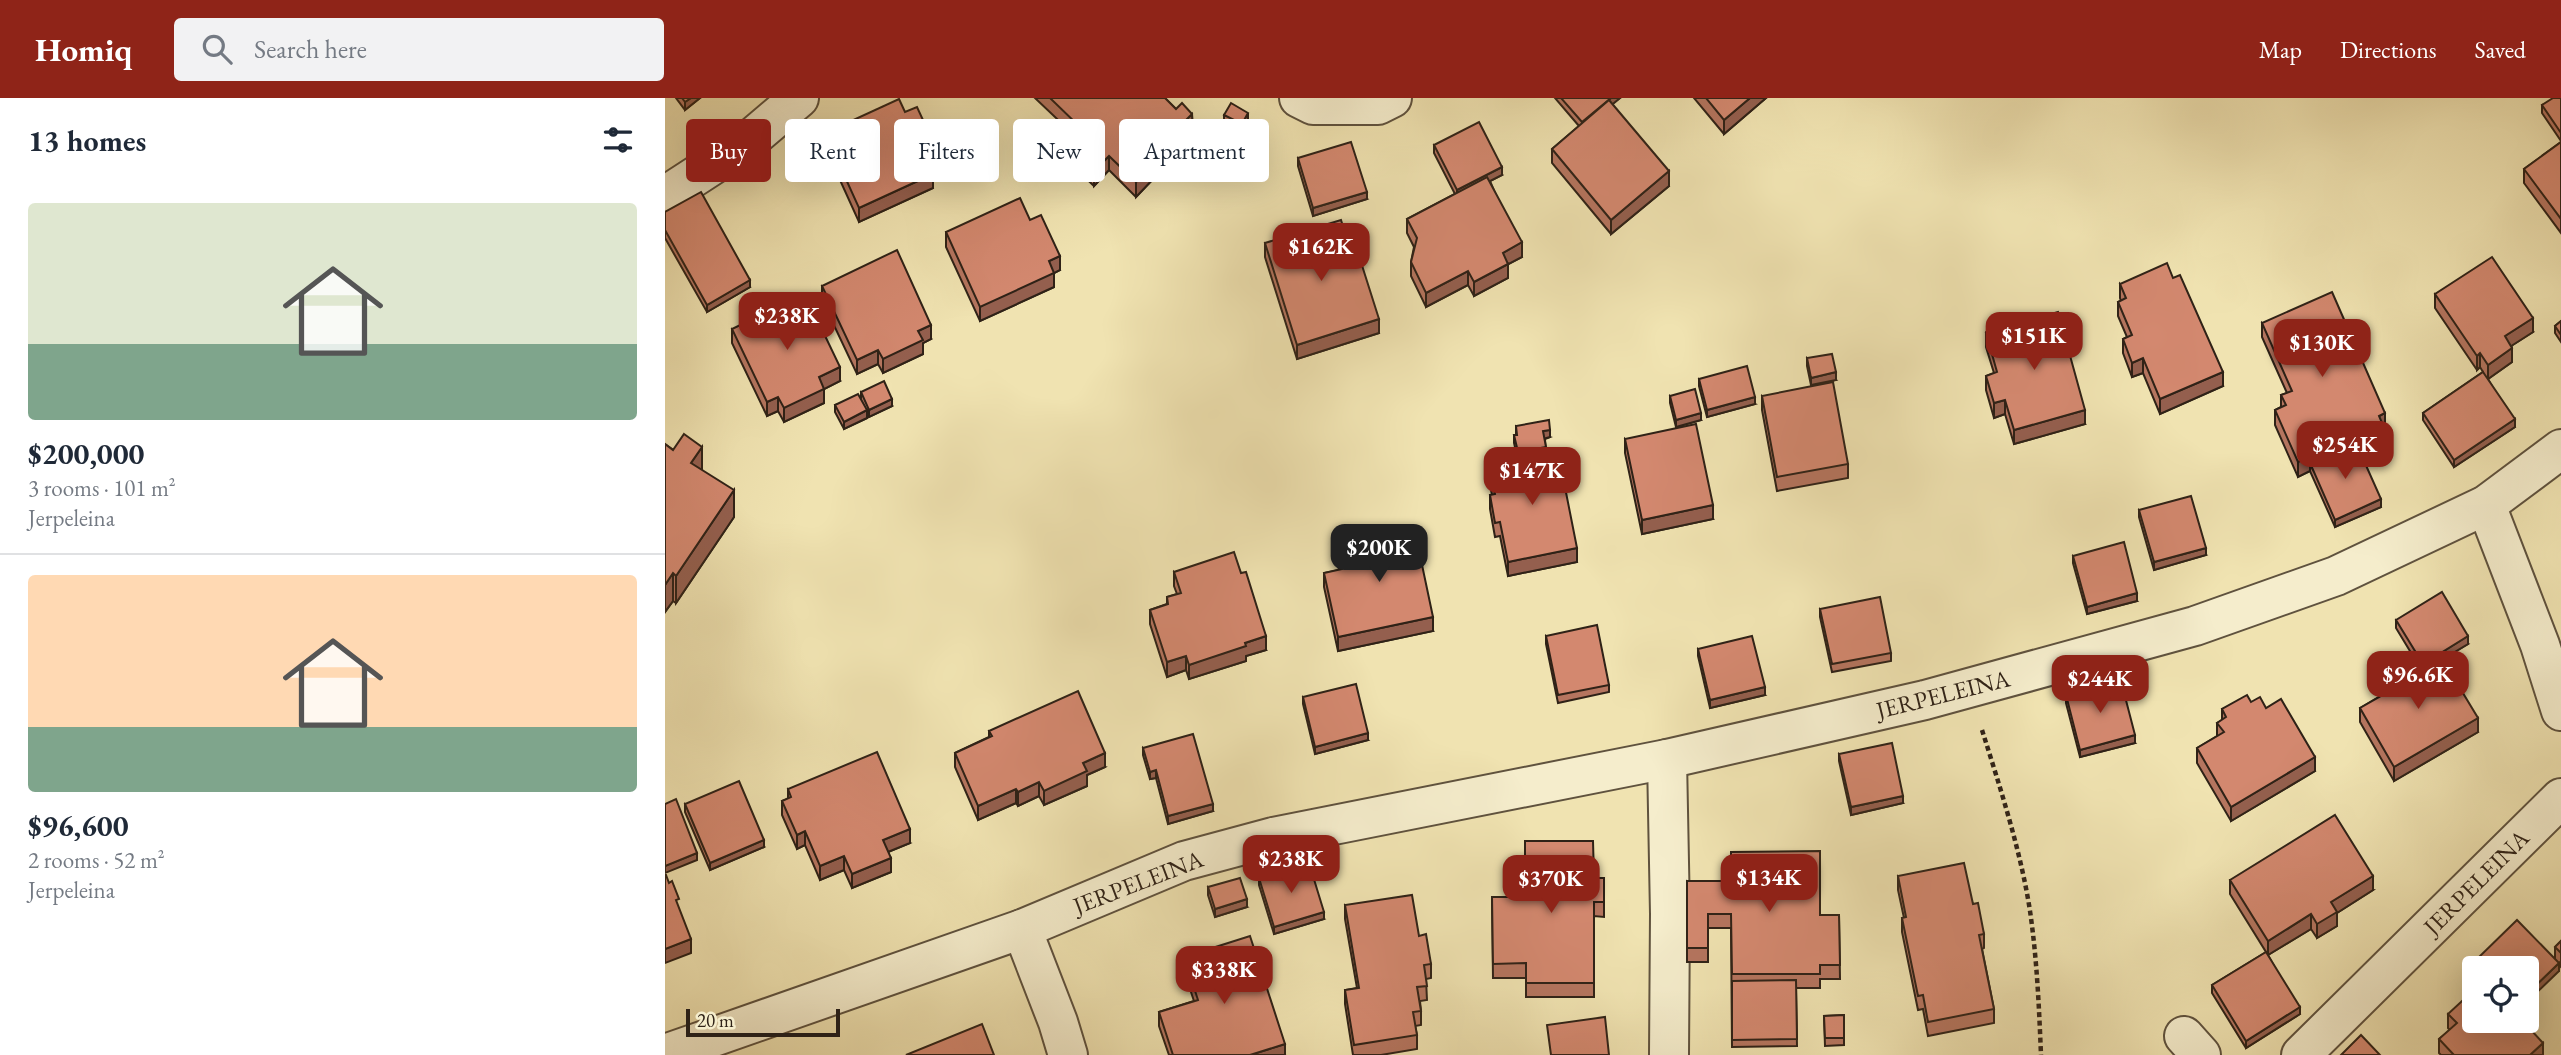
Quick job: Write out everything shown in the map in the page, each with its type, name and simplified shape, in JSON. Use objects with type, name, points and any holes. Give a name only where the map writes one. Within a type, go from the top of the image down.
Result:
[{"type":"street","points":[[665,196],[745,144],[799,98]]},
{"type":"street","points":[[1299,98],[1313,105],[1378,105],[1392,98]]},
{"type":"street","name":"JERPELEINA","points":[[665,1054],[1022,929],[1197,857],[1273,838],[1667,759],[1925,700],[2195,626],[2324,581],[2486,505],[2561,449]]},
{"type":"street","points":[[2486,505],[2540,645],[2561,710]]},
{"type":"street","points":[[1667,759],[1669,1055]]},
{"type":"street","name":"JERPELEINA","points":[[2301,1055],[2561,798]]},
{"type":"street","points":[[1022,929],[1068,1055]]},
{"type":"path","points":[[1970,688],[2002,794],[2030,910],[2039,998],[2041,1055]]},
{"type":"building","points":[[1050,98],[1165,98],[1176,109],[1182,103],[1192,114],[1187,119],[1119,119],[1119,166],[1109,156],[1105,160],[1105,119],[1072,119]]},
{"type":"building","points":[[1561,98],[1611,98],[1582,122]]},
{"type":"building","points":[[1706,98],[1750,98],[1724,120]]},
{"type":"building","points":[[2553,98],[2561,98],[2561,133],[2542,105]]},
{"type":"building","points":[[899,99],[905,112],[917,107],[923,119],[894,119],[894,182],[916,182],[859,208],[847,182],[880,182],[880,119],[855,119]]},
{"type":"building","points":[[1609,100],[1669,171],[1611,220],[1552,149]]},
{"type":"building","points":[[1231,103],[1248,113],[1245,119],[1232,119],[1224,115]]},
{"type":"building","points":[[1479,122],[1502,167],[1457,190],[1434,145]]},
{"type":"building","points":[[1351,142],[1367,192],[1313,208],[1298,158]]},
{"type":"building","points":[[2561,142],[2561,219],[2524,169]]},
{"type":"building","points":[[1487,177],[1522,242],[1503,253],[1508,264],[1474,282],[1468,271],[1426,293],[1411,262],[1417,238],[1407,219]]},
{"type":"building","points":[[701,192],[750,280],[707,305],[665,230],[665,212]]},
{"type":"building","points":[[1020,198],[1030,220],[1041,215],[1060,256],[1049,261],[1054,273],[980,307],[946,232]]},
{"type":"building","points":[[1341,220],[1353,258],[1359,256],[1379,319],[1297,345],[1265,243]]},
{"type":"building","points":[[897,250],[931,325],[918,331],[923,340],[883,359],[878,350],[857,360],[822,286]]},
{"type":"building","points":[[2492,257],[2533,318],[2505,336],[2512,348],[2488,365],[2480,353],[2477,356],[2435,294]]},
{"type":"building","points":[[2167,263],[2173,278],[2180,275],[2223,372],[2160,399],[2143,358],[2132,363],[2123,339],[2132,335],[2118,302],[2126,298],[2120,284]]},
{"type":"building","points":[[2332,292],[2385,413],[2379,416],[2383,425],[2298,462],[2275,410],[2286,405],[2281,395],[2292,391],[2262,323]]},
{"type":"building","points":[[805,294],[840,367],[819,377],[824,389],[784,408],[778,397],[767,402],[732,329]]},
{"type":"building","points":[[2058,312],[2085,410],[2014,430],[2005,400],[1994,403],[1986,376],[1997,372],[1986,333]]},
{"type":"building","points":[[2561,321],[2561,335],[2555,326]]},
{"type":"building","points":[[1832,354],[1836,372],[1811,378],[1807,358]]},
{"type":"building","points":[[1747,366],[1755,397],[1707,410],[1699,379]]},
{"type":"building","points":[[2483,372],[2515,419],[2454,460],[2423,413]]},
{"type":"building","points":[[884,381],[892,399],[869,410],[861,392]]},
{"type":"building","points":[[1833,382],[1848,464],[1777,477],[1762,396]]},
{"type":"building","points":[[1695,389],[1701,413],[1676,420],[1670,396]]},
{"type":"building","points":[[858,394],[867,410],[844,422],[835,405]]},
{"type":"building","points":[[1549,420],[1550,430],[1543,431],[1546,447],[1518,452],[1514,435],[1517,435],[1516,426]]},
{"type":"building","points":[[1696,424],[1713,505],[1642,520],[1625,439]]},
{"type":"building","points":[[684,434],[702,447],[691,463],[734,490],[676,576],[673,573],[665,585],[665,444],[673,450]]},
{"type":"building","points":[[2356,443],[2381,499],[2335,520],[2310,463]]},
{"type":"building","points":[[1558,452],[1577,548],[1508,562],[1500,522],[1495,523],[1490,495],[1495,494],[1489,466]]},
{"type":"building","points":[[2191,496],[2206,548],[2154,562],[2139,510]]},
{"type":"building","points":[[1414,527],[1433,617],[1338,637],[1324,573],[1342,569],[1337,544]]},
{"type":"building","points":[[2124,542],[2137,593],[2087,607],[2073,556]]},
{"type":"building","points":[[1234,552],[1241,573],[1246,572],[1266,636],[1245,643],[1246,646],[1189,665],[1186,656],[1167,662],[1150,610],[1168,604],[1167,597],[1181,593],[1174,572]]},
{"type":"building","points":[[2442,592],[2468,636],[2423,664],[2396,620]]},
{"type":"building","points":[[1880,597],[1891,653],[1832,664],[1820,609]]},
{"type":"building","points":[[1597,625],[1609,685],[1558,695],[1546,636]]},
{"type":"building","points":[[1752,636],[1765,687],[1710,700],[1698,649]]},
{"type":"building","points":[[2417,660],[2423,671],[2443,660],[2478,718],[2394,767],[2360,708],[2393,689],[2387,678]]},
{"type":"building","points":[[2121,681],[2135,735],[2080,750],[2066,695]]},
{"type":"building","points":[[1356,684],[1368,733],[1315,747],[1303,697]]},
{"type":"building","points":[[1078,691],[1105,753],[1083,763],[1087,771],[1044,791],[1039,782],[978,806],[955,753],[992,736],[989,731]]},
{"type":"building","points":[[2247,695],[2251,702],[2260,697],[2266,708],[2281,699],[2315,757],[2231,807],[2197,748],[2224,732],[2217,723],[2226,717],[2222,709]]},
{"type":"building","points":[[1193,734],[1213,804],[1168,816],[1156,770],[1150,772],[1143,748]]},
{"type":"building","points":[[1892,743],[1903,796],[1851,807],[1839,754]]},
{"type":"building","points":[[877,752],[910,829],[883,840],[891,858],[852,874],[844,856],[820,866],[805,831],[797,835],[782,801],[791,797],[788,789]]},
{"type":"building","points":[[739,781],[764,840],[710,863],[685,804]]},
{"type":"building","points":[[676,799],[697,853],[665,866],[665,804]]},
{"type":"building","points":[[2335,815],[2373,876],[2331,902],[2337,912],[2317,924],[2311,914],[2268,941],[2230,880]]},
{"type":"building","points":[[1525,841],[1593,841],[1594,878],[1604,878],[1604,902],[1594,902],[1594,983],[1526,983],[1526,963],[1493,964],[1492,897],[1525,897]]},
{"type":"building","points":[[1820,851],[1820,915],[1839,915],[1840,965],[1820,965],[1820,974],[1732,974],[1731,914],[1708,914],[1708,948],[1687,948],[1687,881],[1731,881],[1731,852]]},
{"type":"building","points":[[1309,863],[1324,912],[1274,927],[1259,878]]},
{"type":"building","points":[[1964,863],[1973,904],[1978,903],[1984,934],[1979,935],[1994,1009],[1928,1022],[1923,995],[1918,996],[1902,918],[1906,917],[1898,876]]},
{"type":"building","points":[[665,875],[669,883],[672,881],[679,899],[676,900],[691,939],[665,949]]},
{"type":"building","points":[[1240,878],[1247,899],[1215,909],[1208,887]]},
{"type":"building","points":[[1412,895],[1419,936],[1426,934],[1431,964],[1424,965],[1427,986],[1417,987],[1421,1011],[1413,1012],[1417,1035],[1354,1045],[1345,990],[1359,988],[1345,905]]},
{"type":"building","points":[[2517,920],[2559,963],[2539,982],[2539,956],[2480,956]]},
{"type":"building","points":[[1250,936],[1285,1044],[1250,1055],[1173,1055],[1159,1012],[1198,1000],[1184,957]]},
{"type":"building","points":[[2561,941],[2561,953],[2555,947]]},
{"type":"building","points":[[2266,952],[2300,1007],[2246,1041],[2212,985]]},
{"type":"building","points":[[1796,980],[1797,1039],[1732,1040],[1732,981]]},
{"type":"building","points":[[2462,1001],[2462,1033],[2534,1033],[2543,1043],[2530,1055],[2454,1055],[2439,1039],[2457,1023],[2448,1014]]},
{"type":"building","points":[[1844,1015],[1844,1038],[1825,1038],[1824,1016]]},
{"type":"building","points":[[1605,1017],[1609,1055],[1551,1055],[1547,1025]]},
{"type":"building","points":[[982,1024],[994,1055],[906,1055]]},
{"type":"building","points":[[2361,1035],[2380,1055],[2341,1055]]}]
